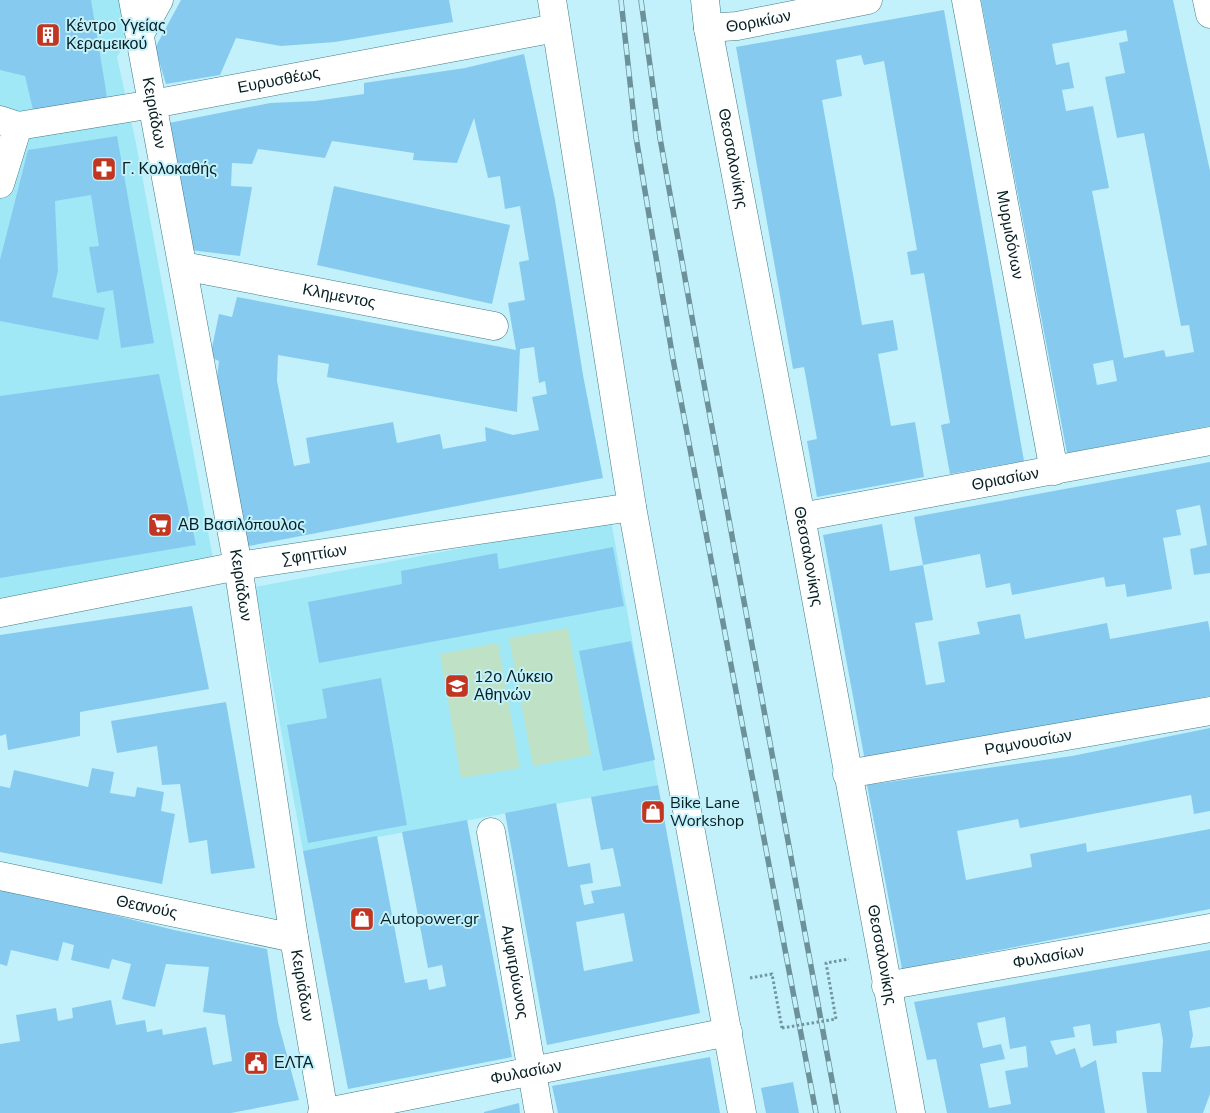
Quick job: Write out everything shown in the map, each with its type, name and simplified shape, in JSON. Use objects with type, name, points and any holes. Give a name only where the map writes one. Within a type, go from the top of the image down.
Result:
[{"type":"street","name":"Κειριάδων","points":[[133,0],[154,104],[238,566],[294,938],[323,1113]]},
{"type":"street","points":[[140,34],[159,0]]},
{"type":"street","points":[[552,0],[632,507],[742,1113]]},
{"type":"street","name":"Θεσσαλονίκης","points":[[705,0],[708,28],[911,1113]]},
{"type":"street","name":"Θορικίων","points":[[708,28],[737,26],[868,0]]},
{"type":"street","name":"Μυρμιδόνων","points":[[966,0],[1054,471]]},
{"type":"street","points":[[1207,0],[1210,14]]},
{"type":"street","name":"Ευρυσθέως","points":[[9,123],[154,104],[556,28]]},
{"type":"street","points":[[0,184],[9,123]]},
{"type":"street","name":"Κλημεντος","points":[[184,266],[494,326]]},
{"type":"street","name":"Θριασίων","points":[[801,517],[1210,441]]},
{"type":"street","name":"Σφηττίων","points":[[0,613],[238,566],[632,507]]},
{"type":"street","name":"Ραμνουσίων","points":[[847,774],[1210,711]]},
{"type":"street","name":"Αμφιτρύωνος","points":[[490,832],[539,1113]]},
{"type":"street","name":"Θεανούς","points":[[0,876],[294,938]]},
{"type":"street","name":"Φυλασίων","points":[[886,986],[1210,928]]},
{"type":"street","name":"Φυλασίων","points":[[323,1113],[728,1032]]},
{"type":"path","points":[[772,974],[782,1028],[836,1018],[826,963]]},
{"type":"shaded area","points":[[0,0],[150,0],[117,57],[136,143],[215,569],[0,605]]},
{"type":"shaded area","name":"12ο Λύκειο Αθηνών","points":[[611,520],[658,785],[303,851],[255,587]]},
{"type":"green space","points":[[568,628],[591,755],[533,766],[509,638]]},
{"type":"green space","points":[[498,643],[520,768],[461,778],[440,654]]},
{"type":"building","name":"Κέντρο Υγείας Κεραμεικού","points":[[0,0],[91,0],[107,97],[34,114],[25,76],[0,70]]},
{"type":"building","points":[[181,0],[449,0],[453,22],[335,42],[281,46],[236,38],[220,75],[166,84],[155,48]]},
{"type":"building","points":[[981,0],[1173,0],[1210,171],[1210,426],[1067,453]],"holes":[[[1126,30],[1128,41],[1119,43],[1125,73],[1105,77],[1117,138],[1144,133],[1181,326],[1189,325],[1194,352],[1166,357],[1164,350],[1124,358],[1092,191],[1109,188],[1093,106],[1066,111],[1062,90],[1074,88],[1069,62],[1056,65],[1052,44]],[[1113,360],[1117,381],[1097,385],[1093,364]]]},
{"type":"building","points":[[944,10],[1024,461],[950,474],[941,425],[950,423],[924,273],[911,275],[907,252],[917,250],[884,61],[864,65],[861,55],[836,60],[842,96],[822,100],[862,325],[893,320],[898,350],[878,354],[891,426],[915,422],[924,477],[817,497],[807,441],[817,439],[804,367],[793,369],[736,47]]},
{"type":"building","points":[[524,54],[555,200],[583,375],[603,478],[244,547],[215,394],[219,361],[210,357],[219,314],[232,317],[237,297],[516,350],[508,303],[525,300],[519,262],[529,260],[520,206],[505,209],[500,176],[488,178],[474,118],[457,163],[413,160],[414,153],[332,141],[325,158],[258,149],[252,164],[232,163],[231,186],[252,187],[240,256],[190,250],[169,123],[270,103],[315,101],[364,94],[364,83],[465,68]],"holes":[[[534,347],[539,383],[545,381],[547,394],[532,397],[539,430],[513,435],[485,427],[486,441],[443,449],[440,434],[397,443],[393,422],[306,438],[310,463],[294,466],[277,381],[278,355],[329,364],[327,377],[517,412],[520,349]]]},
{"type":"building","points":[[117,136],[154,343],[121,348],[113,290],[97,293],[89,247],[99,246],[91,195],[55,201],[58,271],[52,297],[105,308],[98,340],[0,321],[0,260],[28,150]]},
{"type":"building","points":[[334,186],[510,225],[492,304],[317,265]]},
{"type":"building","points":[[159,374],[196,545],[0,578],[0,396]]},
{"type":"building","points":[[1210,462],[1210,573],[1194,575],[1190,549],[1207,545],[1200,505],[1176,510],[1181,535],[1163,538],[1172,589],[1127,597],[1125,584],[1106,587],[1104,577],[1012,595],[1010,583],[986,588],[980,554],[923,565],[914,517]]},
{"type":"building","points":[[882,524],[890,571],[923,565],[933,620],[915,623],[926,685],[945,682],[938,642],[980,634],[977,622],[1020,614],[1025,639],[1107,623],[1110,639],[1208,621],[1210,632],[1210,696],[865,761],[823,535]]},
{"type":"building","points":[[613,547],[624,606],[319,663],[308,602],[402,584],[401,571],[497,553],[499,569]]},
{"type":"building","points":[[192,606],[209,689],[80,712],[80,736],[8,750],[6,734],[0,736],[0,635]]},
{"type":"building","points":[[631,641],[655,760],[603,771],[579,651]]},
{"type":"building","points":[[381,678],[407,825],[308,843],[287,725],[327,718],[322,689]]},
{"type":"building","points":[[226,702],[255,868],[211,874],[207,840],[189,843],[180,784],[162,785],[157,746],[117,753],[111,721]]},
{"type":"building","points":[[1210,728],[1210,811],[1194,814],[1191,795],[1020,828],[1018,819],[957,831],[966,880],[1032,867],[1030,854],[1086,843],[1087,852],[1210,829],[1210,909],[902,969],[867,785],[1072,756]]},
{"type":"building","points":[[92,768],[114,772],[110,793],[135,797],[137,787],[164,792],[161,811],[175,814],[162,884],[0,852],[0,786],[10,788],[14,770],[88,787]]},
{"type":"building","points":[[658,785],[700,1013],[547,1045],[505,813],[556,803],[568,867],[590,863],[593,883],[580,885],[584,905],[594,903],[591,891],[621,886],[613,848],[601,850],[591,797]],"holes":[[[624,913],[633,961],[584,971],[576,922]]]},
{"type":"building","points":[[467,820],[512,1057],[348,1089],[303,851],[377,836],[405,983],[427,979],[429,990],[446,986],[442,965],[428,968],[402,832]]},
{"type":"building","points":[[0,887],[174,930],[267,949],[278,1022],[299,1100],[231,1113],[0,1113],[0,1044],[20,1041],[16,1015],[56,1008],[58,1021],[73,1018],[72,1008],[111,1000],[116,1025],[145,1020],[147,1032],[162,1029],[163,1035],[206,1027],[213,1065],[232,1061],[225,1015],[203,1012],[209,967],[166,964],[155,1007],[122,999],[131,964],[112,959],[109,969],[71,960],[74,945],[63,942],[58,961],[11,950],[7,966],[0,964]]},
{"type":"building","points":[[1210,950],[1210,1007],[1189,1011],[1193,1035],[1190,1048],[1210,1046],[1210,1094],[1203,1113],[1147,1113],[1142,1072],[1161,1072],[1163,1040],[1160,1023],[1116,1031],[1117,1043],[1093,1046],[1090,1024],[1073,1027],[1075,1037],[1050,1041],[1056,1055],[1075,1048],[1081,1068],[1096,1060],[1105,1113],[947,1113],[936,1059],[927,1060],[914,1002]],"holes":[[[1005,1017],[1010,1049],[1026,1046],[1028,1067],[1005,1071],[1011,1104],[989,1108],[980,1064],[1005,1059],[1001,1044],[983,1048],[977,1023]]]},
{"type":"building","points":[[710,1057],[720,1113],[558,1113],[552,1086]]},
{"type":"building","points":[[793,1082],[799,1113],[766,1113],[761,1088]]},
{"type":"building","points":[[519,1103],[520,1113],[484,1113],[484,1112]]},
{"type":"railway","points":[[621,0],[636,137],[673,359],[816,1113]]},
{"type":"railway","points":[[641,0],[660,138],[838,1113]]},
{"type":"place","name":"Κέντρο Υγείας Κεραμεικού","points":[[48,35]]},
{"type":"place","name":"Γ. Κολοκαθής","points":[[104,169]]},
{"type":"place","name":"ΑΒ Βασιλόπουλος","points":[[160,525]]},
{"type":"place","name":"12ο Λύκειο Αθηνών","points":[[457,686]]},
{"type":"place","name":"Bike Lane Workshop","points":[[653,812]]},
{"type":"place","name":"Autopower.gr","points":[[362,919]]},
{"type":"place","name":"ΕΛΤΑ","points":[[256,1063]]}]
